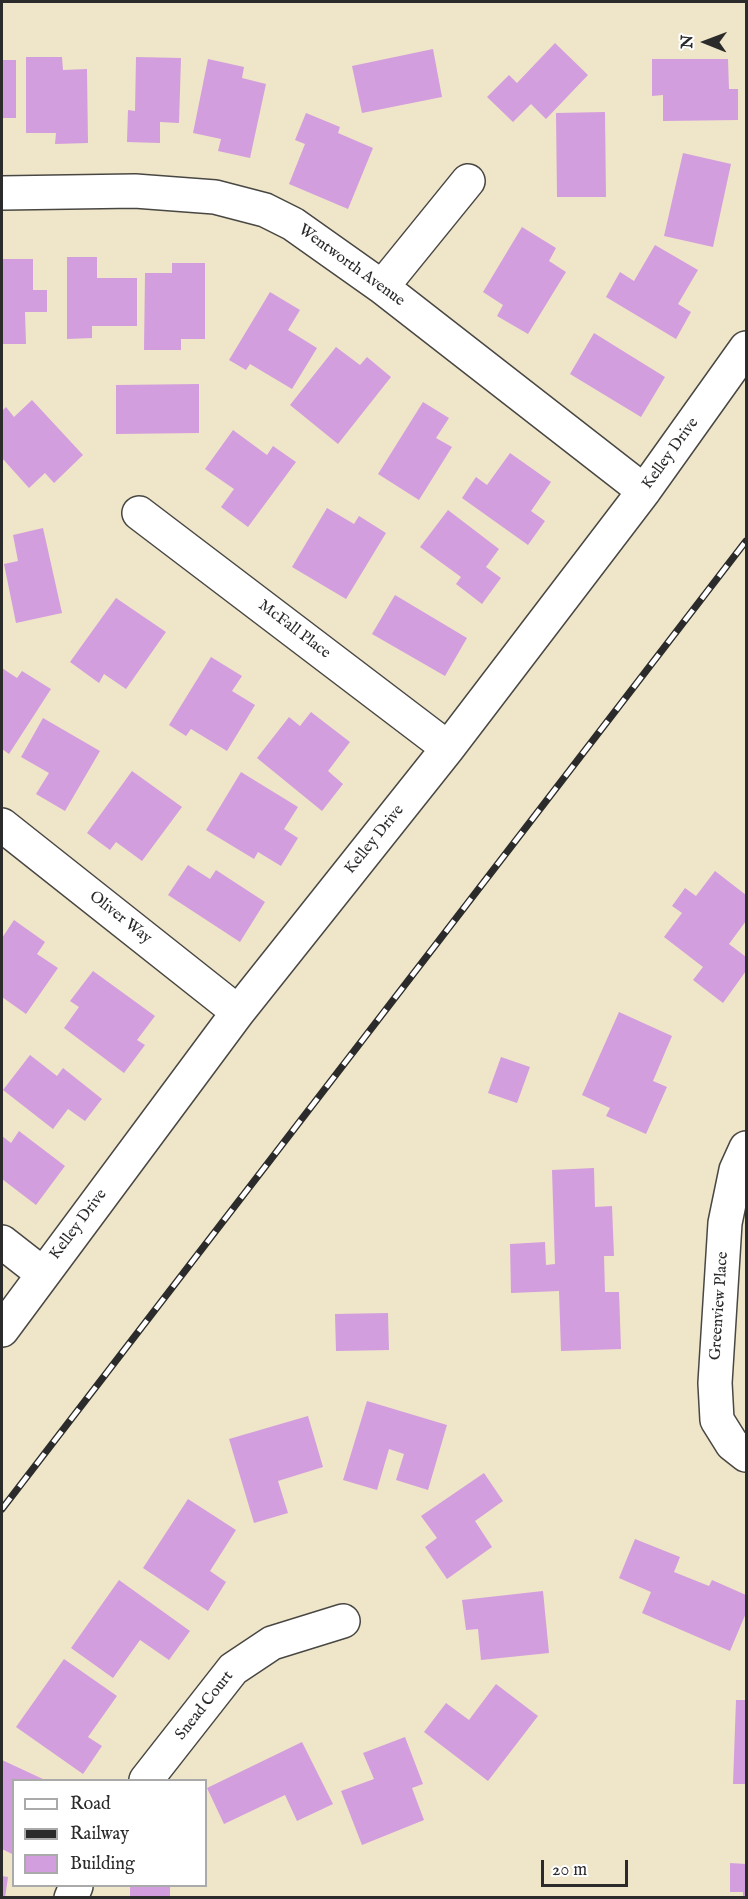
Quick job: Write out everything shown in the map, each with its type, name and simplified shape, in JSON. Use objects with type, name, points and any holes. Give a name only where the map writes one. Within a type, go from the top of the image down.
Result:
[{"type":"street","points":[[382,286],[468,181]]},
{"type":"street","name":"Wentworth Avenue","points":[[2,193],[135,191],[215,197],[265,210],[293,224],[382,286],[644,491]]},
{"type":"street","name":"Kelley Drive","points":[[2,1330],[238,1012],[448,748],[644,491],[747,348]]},
{"type":"street","name":"McFall Place","points":[[139,513],[448,748]]},
{"type":"street","name":"Oliver Way","points":[[2,825],[238,1012]]},
{"type":"street","name":"Greenview Place","points":[[747,1148],[736,1170],[725,1223],[715,1383],[717,1420],[732,1444],[747,1455]]},
{"type":"street","points":[[2,1242],[43,1274]]},
{"type":"street","name":"Snead Court","points":[[147,1779],[233,1669],[272,1643],[343,1621]]},
{"type":"building","points":[[555,43],[588,75],[546,119],[531,104],[513,122],[487,97],[509,75],[517,83]]},
{"type":"building","points":[[433,49],[442,97],[362,113],[352,66]]},
{"type":"building","points":[[26,57],[62,57],[63,70],[87,69],[88,143],[55,144],[56,133],[26,133]]},
{"type":"building","points":[[136,57],[181,58],[179,123],[160,122],[160,143],[127,142],[128,110],[135,111]]},
{"type":"building","points":[[208,59],[244,67],[242,78],[266,84],[250,158],[218,151],[221,139],[193,133]]},
{"type":"building","points":[[652,59],[728,59],[729,89],[738,89],[738,120],[663,121],[663,95],[652,96]]},
{"type":"building","points":[[2,60],[16,60],[16,118],[2,118]]},
{"type":"building","points":[[605,112],[606,197],[557,197],[556,113]]},
{"type":"building","points":[[306,113],[340,127],[338,133],[373,148],[348,209],[289,184],[305,144],[295,140]]},
{"type":"building","points":[[683,153],[731,164],[713,247],[664,236]]},
{"type":"building","points":[[522,227],[556,248],[549,261],[566,272],[528,334],[497,316],[503,305],[483,292]]},
{"type":"building","points":[[655,245],[698,270],[678,304],[691,312],[676,339],[606,297],[620,272],[634,281]]},
{"type":"building","points":[[67,257],[97,257],[97,278],[137,278],[137,326],[92,326],[92,338],[67,339]]},
{"type":"building","points":[[2,259],[33,259],[33,290],[47,290],[47,312],[25,312],[26,344],[2,344]]},
{"type":"building","points":[[172,263],[205,263],[205,339],[181,339],[181,350],[144,350],[145,273],[172,273]]},
{"type":"building","points":[[270,292],[300,310],[288,330],[317,348],[292,389],[250,364],[246,370],[229,360]]},
{"type":"building","points":[[594,333],[665,377],[641,417],[570,374]]},
{"type":"building","points":[[336,347],[360,365],[367,357],[391,377],[338,444],[290,405]]},
{"type":"building","points":[[199,384],[199,433],[116,434],[116,385]]},
{"type":"building","points":[[32,400],[83,455],[54,483],[45,473],[29,488],[2,458],[2,411],[6,407],[14,417]]},
{"type":"building","points":[[423,402],[449,418],[436,438],[452,447],[419,500],[378,474]]},
{"type":"building","points":[[233,430],[267,455],[273,446],[296,462],[248,527],[221,507],[234,489],[205,469]]},
{"type":"building","points":[[510,453],[551,482],[531,511],[545,521],[528,545],[462,498],[476,477],[487,485]]},
{"type":"building","points":[[327,508],[354,524],[359,516],[386,533],[346,599],[292,567]]},
{"type":"building","points":[[448,510],[499,549],[486,567],[501,578],[482,604],[456,584],[461,577],[420,547]]},
{"type":"building","points":[[43,528],[62,613],[16,623],[4,564],[18,561],[13,535]]},
{"type":"building","points":[[395,595],[467,638],[445,676],[372,634]]},
{"type":"building","points":[[116,598],[166,632],[126,689],[104,674],[99,683],[70,662]]},
{"type":"building","points":[[211,657],[242,676],[232,691],[255,705],[227,751],[191,729],[186,736],[169,725]]},
{"type":"building","points":[[2,668],[17,678],[22,671],[51,689],[9,754],[2,749]]},
{"type":"building","points":[[311,712],[350,742],[328,771],[343,784],[322,811],[257,758],[289,717],[300,726]]},
{"type":"building","points":[[43,718],[100,751],[65,811],[36,794],[49,773],[21,757]]},
{"type":"building","points":[[132,771],[182,807],[142,861],[116,842],[110,850],[87,833]]},
{"type":"building","points":[[241,772],[298,807],[284,829],[298,838],[281,866],[258,852],[254,859],[206,830]]},
{"type":"building","points":[[188,865],[210,879],[216,870],[265,902],[240,942],[168,895]]},
{"type":"building","points":[[715,871],[746,895],[746,921],[729,944],[746,957],[746,971],[723,1003],[693,980],[703,967],[664,937],[682,913],[672,906],[685,888],[696,896]]},
{"type":"building","points":[[14,920],[45,942],[37,954],[58,968],[26,1014],[2,997],[2,938]]},
{"type":"building","points":[[93,971],[155,1016],[137,1040],[145,1045],[124,1073],[64,1028],[79,1007],[70,1001]]},
{"type":"building","points":[[619,1012],[672,1036],[653,1081],[667,1087],[646,1134],[606,1116],[610,1108],[582,1095]]},
{"type":"building","points":[[30,1055],[57,1076],[63,1068],[102,1099],[85,1121],[68,1109],[53,1129],[3,1090]]},
{"type":"building","points":[[501,1057],[530,1067],[517,1103],[488,1093]]},
{"type":"building","points":[[19,1131],[65,1166],[36,1205],[2,1179],[2,1136],[11,1143]]},
{"type":"building","points":[[594,1168],[595,1207],[612,1206],[614,1256],[604,1256],[605,1292],[619,1292],[621,1349],[561,1351],[559,1291],[511,1293],[510,1244],[545,1242],[546,1265],[555,1264],[552,1170]]},
{"type":"building","points":[[388,1313],[389,1350],[336,1351],[335,1314]]},
{"type":"building","points":[[367,1401],[447,1425],[428,1490],[396,1480],[404,1454],[389,1449],[377,1490],[343,1480]]},
{"type":"building","points":[[308,1416],[323,1467],[278,1481],[288,1513],[254,1523],[229,1439]]},
{"type":"building","points":[[484,1473],[503,1501],[475,1521],[492,1547],[447,1579],[425,1547],[437,1538],[421,1516]]},
{"type":"building","points":[[188,1499],[236,1530],[210,1571],[226,1582],[208,1611],[143,1568]]},
{"type":"building","points":[[635,1539],[680,1557],[674,1572],[709,1586],[712,1580],[746,1595],[746,1613],[730,1651],[642,1613],[651,1592],[619,1578]]},
{"type":"building","points":[[119,1580],[190,1631],[169,1660],[140,1640],[113,1678],[71,1648]]},
{"type":"building","points":[[543,1591],[549,1653],[481,1660],[478,1629],[466,1630],[462,1600]]},
{"type":"building","points":[[64,1659],[117,1696],[88,1737],[102,1746],[83,1774],[16,1727]]},
{"type":"building","points":[[496,1684],[538,1716],[488,1781],[424,1732],[446,1703],[469,1720]]},
{"type":"building","points":[[736,1700],[746,1700],[746,1784],[733,1784]]},
{"type":"building","points":[[405,1737],[423,1784],[412,1788],[424,1820],[362,1845],[341,1791],[374,1779],[363,1753]]},
{"type":"building","points":[[302,1742],[333,1804],[297,1821],[285,1795],[224,1824],[207,1788]]},
{"type":"building","points":[[2,1760],[43,1779],[12,1779],[12,1854],[2,1849]]},
{"type":"building","points":[[730,1863],[746,1864],[746,1898],[743,1898],[743,1892],[730,1892]]},
{"type":"building","points":[[2,1876],[8,1877],[5,1898],[2,1898]]},
{"type":"building","points":[[130,1887],[170,1887],[170,1898],[130,1898]]},
{"type":"railway","points":[[2,1509],[746,541]]}]
